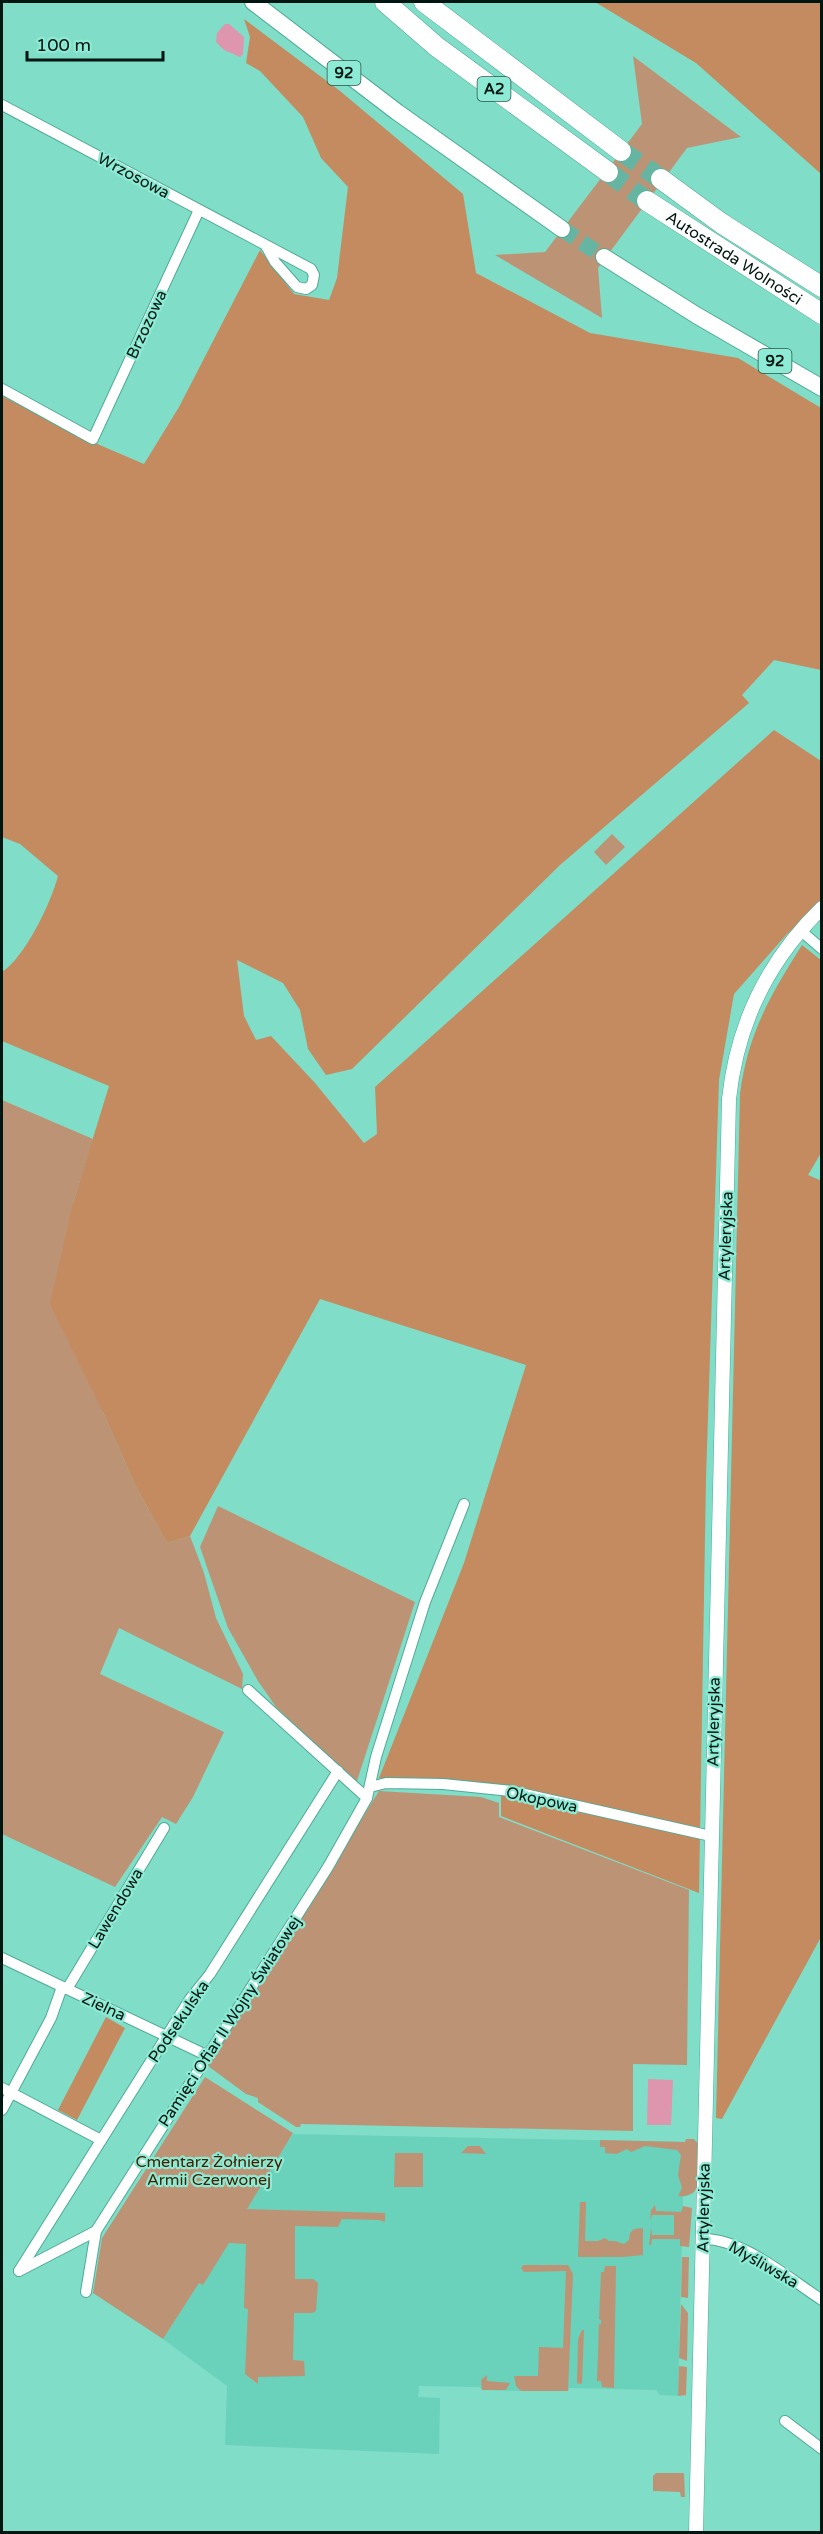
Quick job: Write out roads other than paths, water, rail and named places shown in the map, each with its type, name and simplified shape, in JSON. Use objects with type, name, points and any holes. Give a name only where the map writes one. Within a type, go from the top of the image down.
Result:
[{"type":"highway","name":"A2","points":[[385,2],[437,46],[608,172]]},
{"type":"highway","name":"A2","points":[[424,2],[621,151]]},
{"type":"highway","name":"Autostrada Wolności","points":[[661,179],[721,223],[822,287]]},
{"type":"highway","name":"Autostrada Wolności","points":[[647,201],[822,314]]},
{"type":"main road","name":"92","points":[[253,2],[397,112],[562,229]]},
{"type":"main road","name":"92","points":[[604,257],[696,315],[822,388]]},
{"type":"street","name":"Wrzosowa","points":[[2,105],[310,269],[314,275],[312,285],[303,289],[297,287],[266,246]]},
{"type":"street","name":"Brzozowa","points":[[2,389],[93,439],[199,210]]},
{"type":"street","name":"Artyleryjska","points":[[696,2532],[729,1099],[735,1059],[752,1004],[764,979],[800,930],[822,908]]},
{"type":"street","points":[[800,930],[822,950]]},
{"type":"street","name":"Pamięci Ofiar II Wojny Światowej","points":[[86,2292],[96,2231],[206,2055],[328,1867],[366,1798],[376,1757],[425,1602],[464,1504]]},
{"type":"street","points":[[248,1690],[366,1798]]},
{"type":"street","name":"Podsekulska","points":[[96,2231],[19,2271],[190,1999],[210,1974],[338,1771]]},
{"type":"street","name":"Okopowa","points":[[370,1787],[387,1783],[443,1784],[511,1791],[711,1836]]},
{"type":"street","name":"Lawendowa","points":[[2,2110],[6,2090],[51,2018],[65,1988],[164,1828]]},
{"type":"street","name":"Zielna","points":[[2,1958],[206,2055]]},
{"type":"street","points":[[6,2090],[101,2140]]},
{"type":"street","name":"Myśliwska","points":[[702,2239],[716,2238],[736,2245],[822,2300]]},
{"type":"street","points":[[785,2421],[822,2449]]},
{"type":"tunnel","points":[[621,151],[661,179]]},
{"type":"tunnel","points":[[608,172],[647,201]]},
{"type":"tunnel","points":[[562,229],[604,257]]},
{"type":"park label","name":"Cmentarz Żołnierzy Armii Czerwonej","points":[[209,2170]]}]
